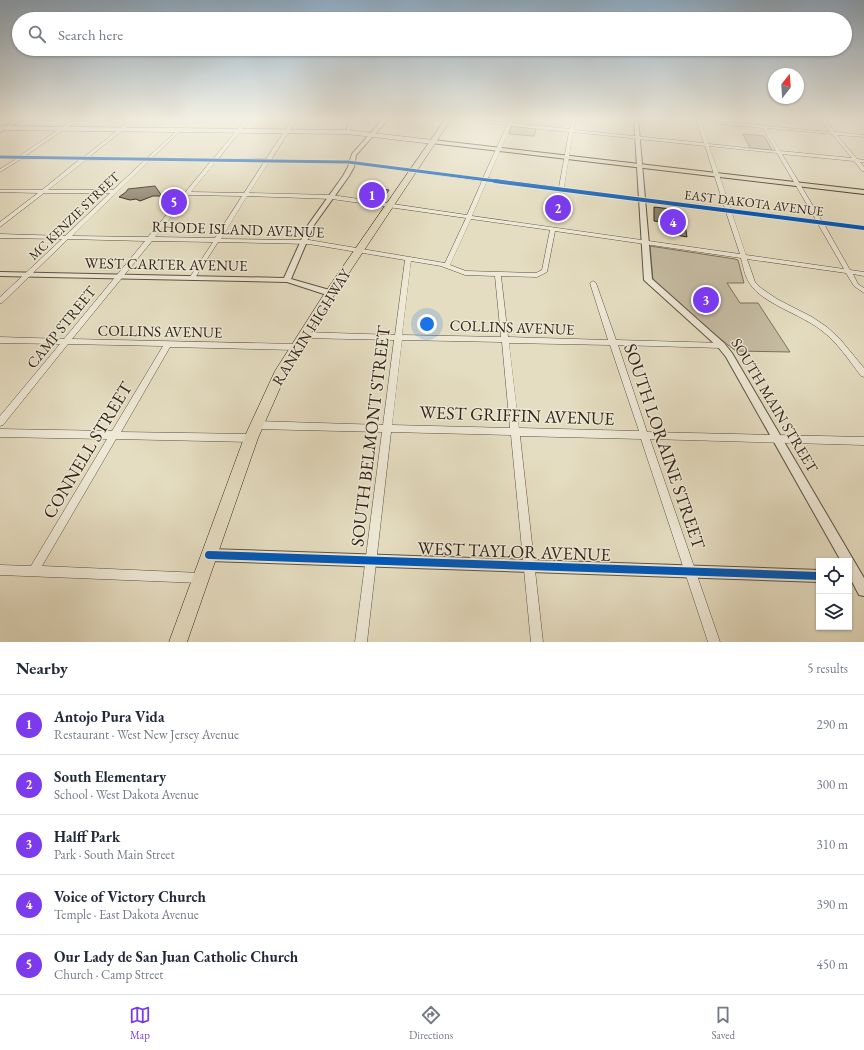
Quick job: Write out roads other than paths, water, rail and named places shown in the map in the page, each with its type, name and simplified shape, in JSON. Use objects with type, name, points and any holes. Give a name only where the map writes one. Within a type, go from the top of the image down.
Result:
[{"type":"highway","name":"RANKIN HIGHWAY","points":[[178,642],[253,431],[275,383],[299,341],[330,293],[429,148]]},
{"type":"main road","points":[[488,148],[864,192]]},
{"type":"street","points":[[0,171],[35,148]]},
{"type":"street","points":[[0,224],[99,148]]},
{"type":"street","name":"MC KENZIE STREET","points":[[0,301],[161,148]]},
{"type":"street","name":"CAMP STREET","points":[[0,422],[224,148]]},
{"type":"street","points":[[193,277],[276,148]]},
{"type":"street","points":[[287,280],[311,225],[346,176],[356,153],[360,148]]},
{"type":"street","points":[[562,189],[569,148]]},
{"type":"street","name":"SOUTH MAIN STREET","points":[[638,148],[647,276],[649,281],[721,345],[729,355],[846,558]]},
{"type":"street","points":[[707,148],[750,280],[755,287],[762,292],[823,327],[832,335],[864,374]]},
{"type":"street","points":[[737,148],[864,161]]},
{"type":"street","points":[[777,148],[848,272],[856,285],[864,291]]},
{"type":"street","points":[[846,148],[864,170]]},
{"type":"street","points":[[447,265],[450,262],[498,149]]},
{"type":"street","name":"EAST DAKOTA AVENUE","points":[[0,157],[352,162],[864,228]]},
{"type":"street","points":[[0,190],[114,192]]},
{"type":"street","points":[[187,194],[246,194],[332,197],[864,274]]},
{"type":"street","name":"RHODE ISLAND AVENUE","points":[[0,236],[303,242],[447,265],[462,273],[537,275],[543,273],[553,229]]},
{"type":"street","name":"SOUTH BELMONT STREET","points":[[361,642],[408,258]]},
{"type":"street","name":"WEST CARTER AVENUE","points":[[0,274],[287,280],[330,293]]},
{"type":"street","points":[[498,274],[537,642]]},
{"type":"street","name":"SOUTH LORAINE STREET","points":[[593,283],[714,642]]},
{"type":"street","name":"COLLINS AVENUE","points":[[0,340],[168,344],[398,337],[721,345]]},
{"type":"street","name":"CONNELL STREET","points":[[33,572],[168,344]]},
{"type":"street","name":"WEST GRIFFIN AVENUE","points":[[0,433],[114,435],[387,428],[864,441]]},
{"type":"street","name":"WEST TAYLOR AVENUE","points":[[209,555],[816,576]]},
{"type":"street","points":[[0,570],[202,578]]},
{"type":"street","name":"SOUTH MAIN STREET","points":[[857,577],[864,590]]},
{"type":"place","name":"Antojo Pura Vida","points":[[372,195]]},
{"type":"place","name":"Our Lady de San Juan Catholic Church","points":[[174,202]]},
{"type":"place","name":"South Elementary","points":[[558,208]]},
{"type":"place","name":"Voice of Victory Church","points":[[673,222]]},
{"type":"place","name":"Halff Park","points":[[706,300]]}]
